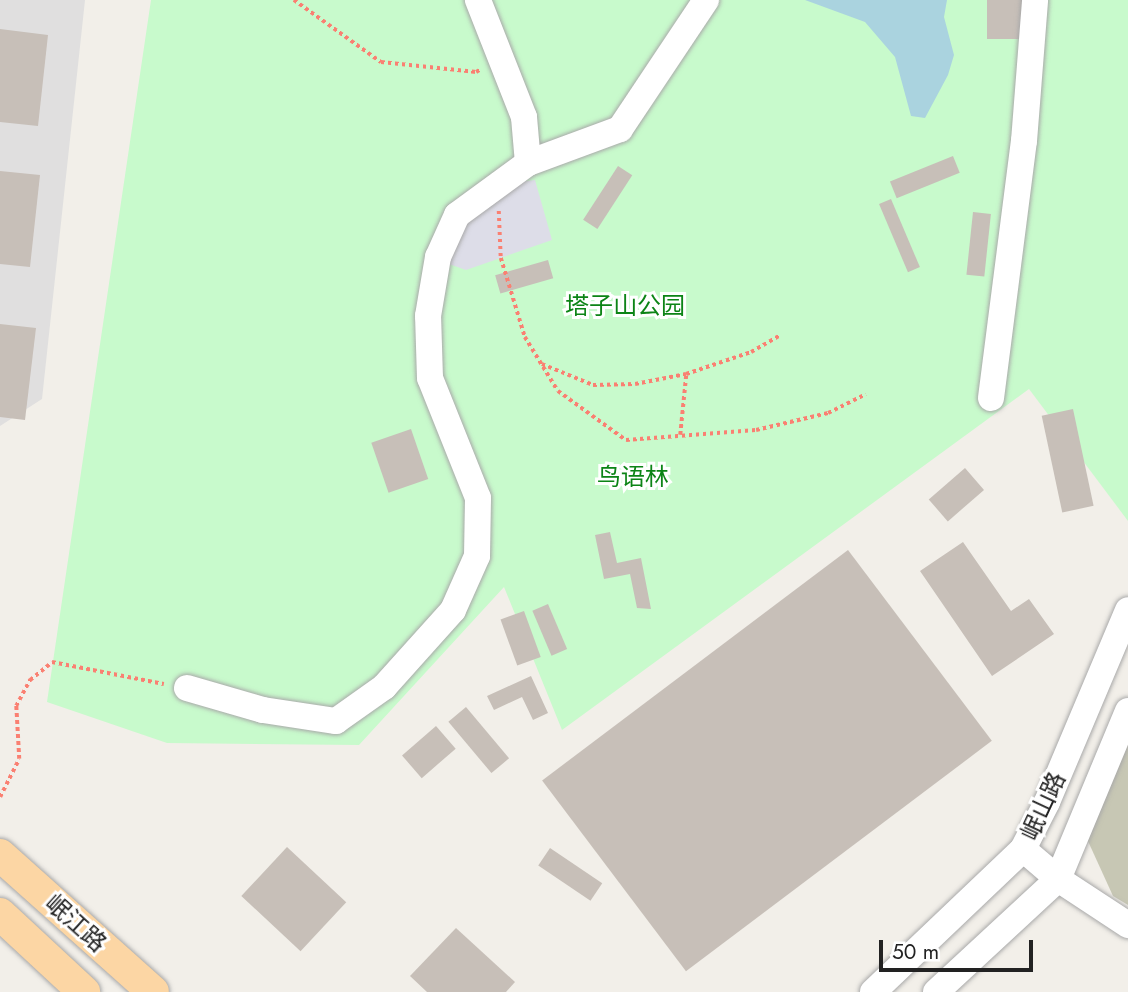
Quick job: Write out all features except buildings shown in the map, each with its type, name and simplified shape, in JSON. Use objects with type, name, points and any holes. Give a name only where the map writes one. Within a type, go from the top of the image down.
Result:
[{"type":"main road","name":"岷江路","points":[[0,855],[153,992]]},
{"type":"main road","name":"岷江路","points":[[0,914],[84,992]]},
{"type":"street","points":[[478,0],[524,117],[528,163]]},
{"type":"street","points":[[187,688],[263,710],[336,721],[384,687],[453,610],[477,556],[478,498],[430,378],[428,316],[438,257],[457,215],[528,163],[620,129],[706,0]]},
{"type":"street","points":[[991,398],[1024,141],[1035,0]]},
{"type":"street","name":"岷山路","points":[[873,992],[1023,849],[1047,802],[1128,610]]},
{"type":"street","name":"岷山路","points":[[936,992],[1058,879],[1128,711]]},
{"type":"street","points":[[1023,849],[1058,879],[1128,925]]},
{"type":"path","points":[[294,0],[382,62],[476,72],[499,57]]},
{"type":"path","points":[[498,185],[501,258],[524,337],[558,391],[626,440],[756,430],[828,413],[866,394]]},
{"type":"path","points":[[540,363],[593,385],[635,384],[686,373],[751,352],[780,335]]},
{"type":"path","points":[[680,435],[686,373]]},
{"type":"path","points":[[0,797],[19,758],[16,706],[30,680],[52,662],[187,688]]},
{"type":"shaded area","points":[[0,0],[85,0],[42,399],[0,426]]},
{"type":"shaded area","points":[[535,180],[552,240],[466,270],[446,263],[466,218],[498,185]]},
{"type":"shaded area","points":[[1128,742],[1128,905],[1113,896],[1087,839]]},
{"type":"green space","name":"塔子山公园","points":[[151,0],[1128,0],[1128,521],[1029,389],[562,730],[504,587],[359,745],[167,743],[47,702]]},
{"type":"water","points":[[805,0],[947,0],[944,17],[954,55],[948,75],[925,118],[911,116],[895,57],[865,22]]},
{"type":"park label","name":"鸟语林","points":[[633,477]]}]
